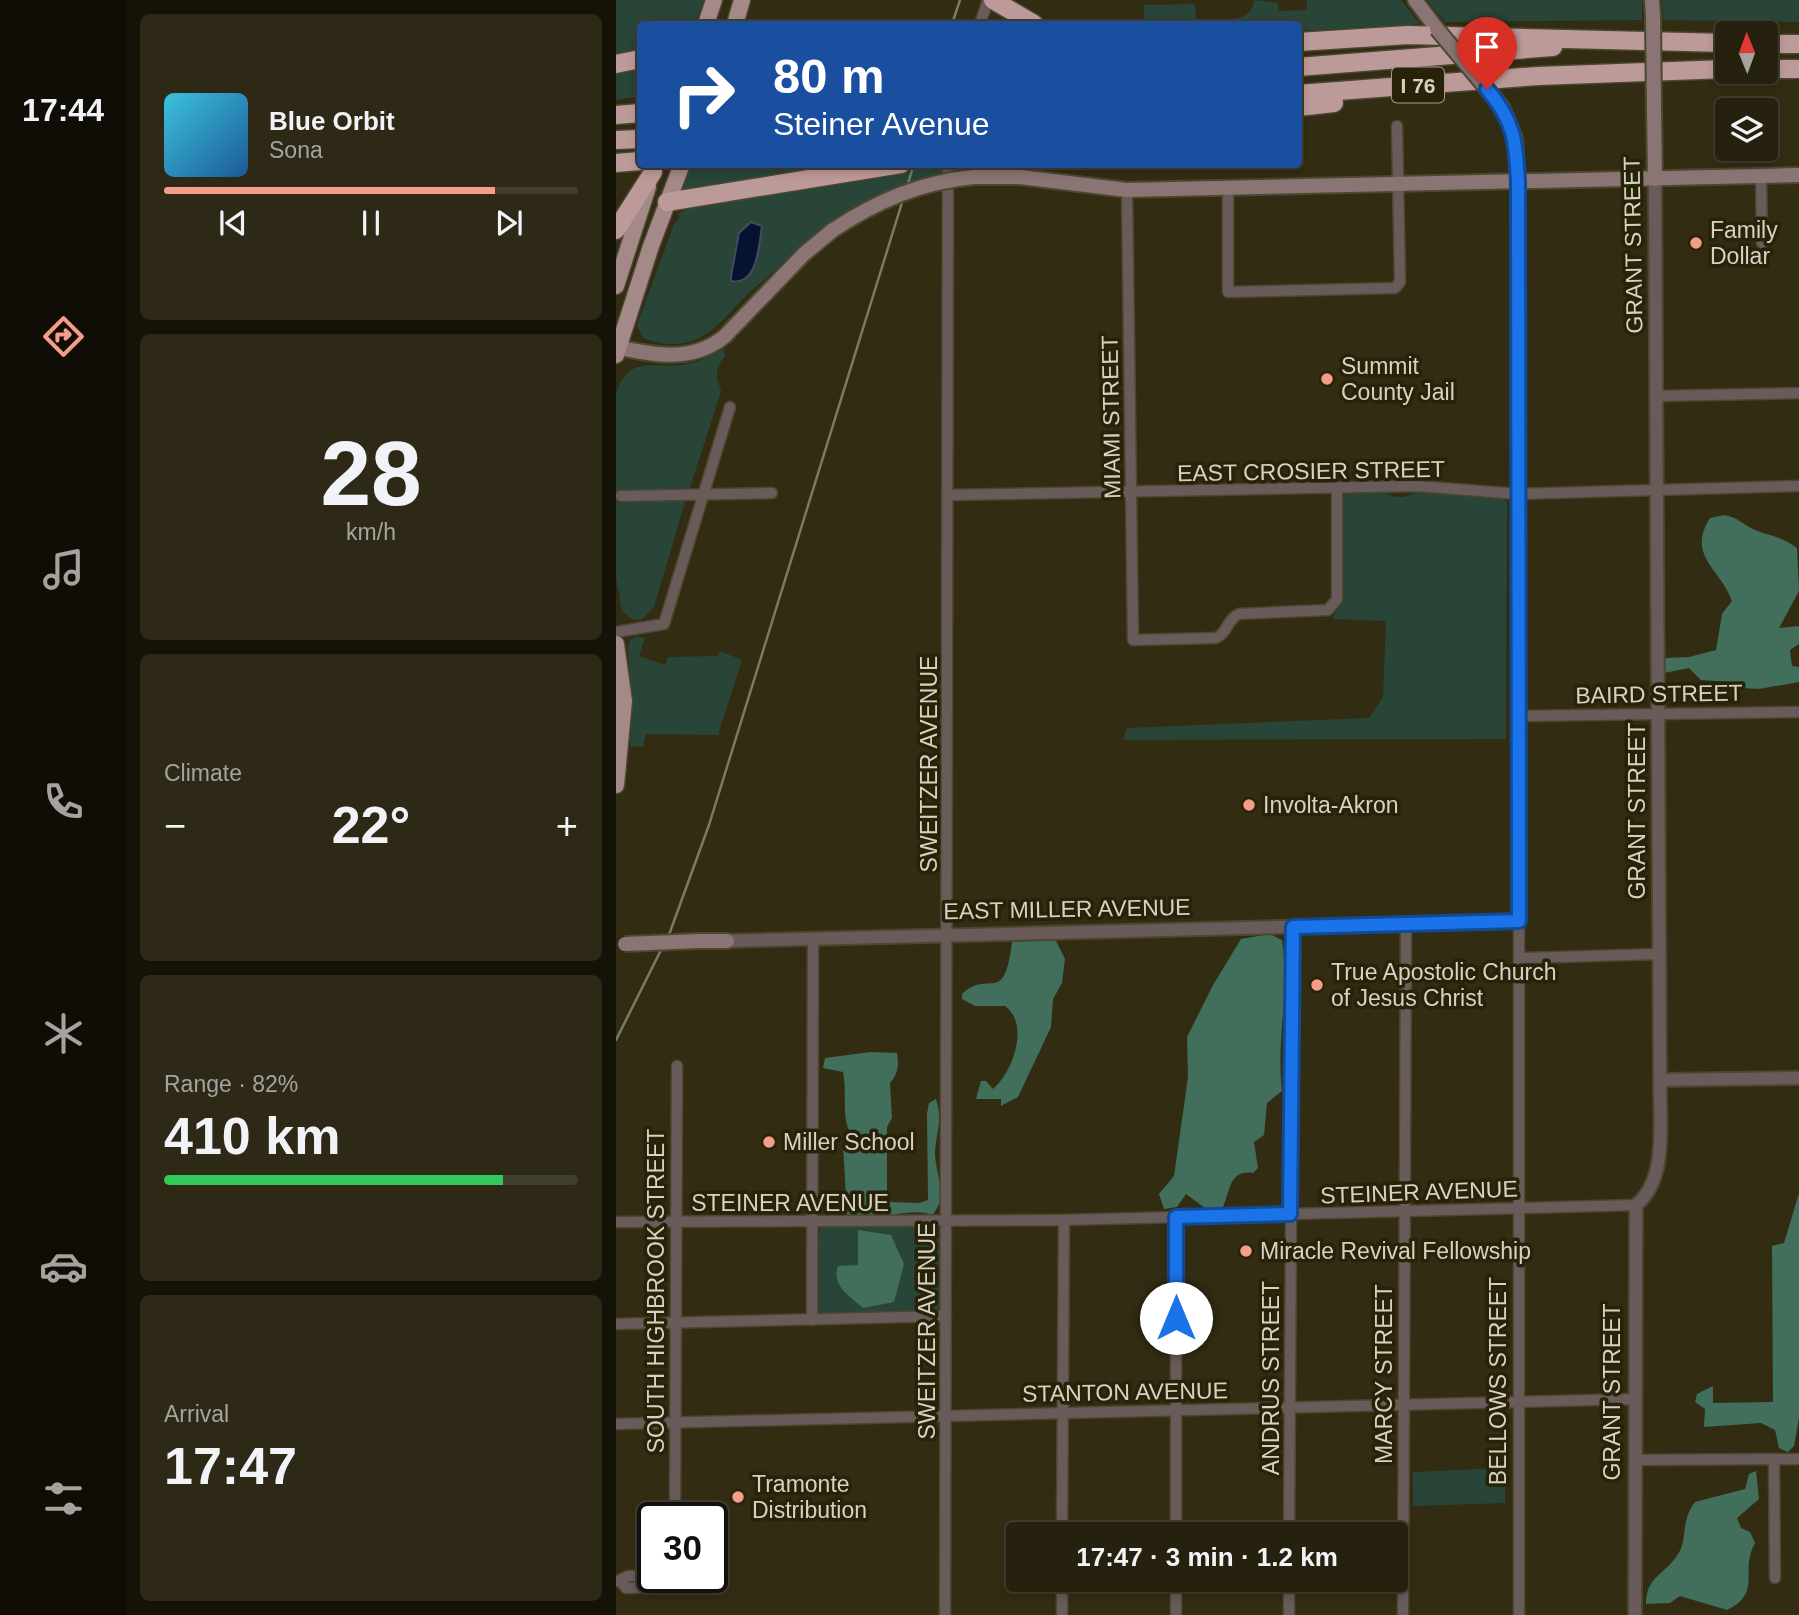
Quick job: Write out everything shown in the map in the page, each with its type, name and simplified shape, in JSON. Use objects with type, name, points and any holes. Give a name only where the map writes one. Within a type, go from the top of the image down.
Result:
[{"type":"highway","points":[[993,0],[1029,21]]},
{"type":"highway","points":[[1302,42],[1408,35],[1640,41]]},
{"type":"highway","name":"I 76","points":[[1302,67],[1640,41],[1715,43]]},
{"type":"highway","points":[[1778,44],[1799,44]]},
{"type":"highway","points":[[616,64],[637,60]]},
{"type":"highway","name":"I 76","points":[[1302,94],[1538,76],[1715,69]]},
{"type":"highway","points":[[1778,69],[1799,69]]},
{"type":"highway","points":[[1302,106],[1538,76]]},
{"type":"highway","points":[[617,163],[637,165]]},
{"type":"highway","points":[[616,230],[649,168]]},
{"type":"highway","points":[[667,202],[879,168]]},
{"type":"main road","points":[[707,21],[714,0]]},
{"type":"main road","points":[[736,21],[743,0]]},
{"type":"main road","points":[[1415,0],[1502,107],[1515,138],[1518,182]]},
{"type":"main road","name":"GRANT STREET","points":[[1652,0],[1655,179]]},
{"type":"main road","points":[[616,286],[649,168]]},
{"type":"main road","points":[[680,168],[617,350],[680,356],[709,347],[724,337],[804,254],[833,230],[888,198],[942,181],[974,177],[1020,177],[1127,190],[1228,190],[1799,175]]},
{"type":"main road","points":[[616,644],[624,701],[616,785]]},
{"type":"main road","name":"EAST MILLER AVENUE","points":[[620,944],[727,941]]},
{"type":"street","points":[[981,21],[988,0]]},
{"type":"street","points":[[1228,190],[1228,292],[1395,288],[1400,282],[1397,126]]},
{"type":"street","name":"SWEITZER AVENUE","points":[[945,1615],[948,168]]},
{"type":"street","points":[[1761,176],[1762,243]]},
{"type":"street","name":"GRANT STREET","points":[[1635,1615],[1636,1205],[1654,1184],[1656,1177],[1660,1080],[1659,489],[1655,179]]},
{"type":"street","name":"BELLOWS STREET","points":[[1518,182],[1519,1615]]},
{"type":"street","name":"MIAMI STREET","points":[[1127,190],[1133,640],[1216,638],[1225,632],[1231,619],[1239,614],[1324,611],[1331,607],[1336,598],[1337,489]]},
{"type":"street","points":[[1657,396],[1799,393]]},
{"type":"street","points":[[616,632],[664,624],[730,407]]},
{"type":"street","name":"EAST CROSIER STREET","points":[[949,495],[1416,486],[1518,494],[1799,486]]},
{"type":"street","points":[[621,496],[772,493]]},
{"type":"street","name":"BAIRD STREET","points":[[1519,716],[1799,712]]},
{"type":"street","name":"EAST MILLER AVENUE","points":[[727,941],[1519,921]]},
{"type":"street","name":"MARCY STREET","points":[[1403,1615],[1406,924]]},
{"type":"street","name":"ANDRUS STREET","points":[[1289,1522],[1293,927]]},
{"type":"street","points":[[812,1320],[813,939]]},
{"type":"street","points":[[1520,958],[1659,954]]},
{"type":"street","name":"SOUTH HIGHBROOK STREET","points":[[675,1502],[677,1066]]},
{"type":"street","points":[[1660,1080],[1799,1078]]},
{"type":"street","name":"STEINER AVENUE","points":[[616,1222],[1063,1220],[1636,1205]]},
{"type":"street","points":[[1176,1217],[1176,1522]]},
{"type":"street","points":[[1062,1522],[1063,1220]]},
{"type":"street","points":[[616,1324],[946,1316]]},
{"type":"street","name":"STANTON AVENUE","points":[[616,1424],[1635,1399]]},
{"type":"street","points":[[1774,1459],[1775,1578]]},
{"type":"street","points":[[1635,1460],[1799,1459]]},
{"type":"street","points":[[637,1576],[628,1576],[618,1581],[626,1588],[637,1588]]},
{"type":"street","points":[[1062,1592],[1062,1615]]},
{"type":"street","points":[[1176,1592],[1176,1615]]},
{"type":"street","points":[[1289,1592],[1289,1615]]},
{"type":"green space","points":[[616,0],[704,0],[696,21],[637,21],[637,52],[616,56]]},
{"type":"green space","points":[[1254,0],[1278,3],[1278,11],[1307,10],[1307,0],[1401,0],[1420,24],[1302,31],[1302,21],[1222,21],[1240,18],[1252,8]]},
{"type":"green space","points":[[1427,0],[1642,0],[1642,20],[1445,22]]},
{"type":"green space","points":[[1662,0],[1799,0],[1799,22],[1663,20]]},
{"type":"green space","points":[[1195,4],[1196,21],[1144,21],[1144,5]]},
{"type":"green space","points":[[637,68],[637,96],[616,100],[616,72]]},
{"type":"green space","points":[[690,168],[852,168],[681,192]]},
{"type":"green space","points":[[943,168],[943,173],[874,197],[836,219],[758,285],[721,322],[696,340],[681,344],[643,338],[637,325],[674,224],[680,218],[678,214],[698,203]]},
{"type":"green space","points":[[723,349],[725,356],[717,373],[721,391],[690,488],[618,491],[617,503],[671,498],[685,502],[654,607],[641,620],[632,619],[622,611],[616,577],[616,393],[622,381],[634,368],[687,364]]},
{"type":"green space","points":[[1420,491],[1503,499],[1507,502],[1506,739],[1123,740],[1127,728],[1369,718],[1383,697],[1386,621],[1332,619],[1341,599],[1342,499],[1346,493],[1385,492],[1394,497],[1404,497]]},
{"type":"green space","points":[[1724,515],[1797,548],[1799,591],[1779,628],[1799,626],[1799,644],[1790,650],[1792,666],[1799,667],[1799,682],[1759,689],[1741,688],[1732,682],[1701,680],[1689,668],[1664,673],[1665,658],[1689,657],[1716,650],[1722,614],[1732,601],[1708,562],[1702,542],[1710,518]]},
{"type":"green space","points":[[637,636],[645,638],[639,656],[665,665],[668,657],[718,656],[720,651],[742,660],[718,735],[646,734],[643,747],[630,746],[632,708],[628,649],[630,640]]},
{"type":"green space","points":[[1270,934],[1282,940],[1284,959],[1282,1091],[1267,1103],[1264,1135],[1254,1142],[1258,1168],[1253,1173],[1245,1173],[1235,1178],[1223,1207],[1205,1208],[1186,1194],[1177,1207],[1164,1209],[1159,1194],[1174,1176],[1188,1077],[1187,1037],[1213,985],[1241,939]]},
{"type":"green space","points":[[1056,941],[1065,959],[1062,983],[1053,999],[1051,1027],[1018,1097],[1001,1106],[1001,1099],[976,1099],[981,1081],[986,1081],[993,1089],[1007,1071],[1016,1048],[1016,1024],[1005,1006],[975,1006],[962,999],[962,994],[980,984],[1000,981],[1009,962],[1012,942]]},
{"type":"green space","points":[[871,1052],[897,1053],[898,1057],[896,1073],[890,1083],[892,1118],[887,1127],[887,1194],[891,1202],[919,1203],[928,1200],[927,1114],[929,1103],[936,1099],[939,1120],[935,1153],[940,1201],[932,1215],[910,1212],[860,1218],[839,1210],[846,1197],[843,1145],[849,1130],[843,1072],[823,1068],[825,1058]]},
{"type":"green space","points":[[1799,1193],[1799,1418],[1794,1446],[1788,1452],[1779,1448],[1775,1430],[1761,1423],[1704,1427],[1705,1409],[1695,1402],[1697,1394],[1713,1386],[1713,1403],[1773,1402],[1772,1246],[1784,1243]]},
{"type":"green space","points":[[822,1225],[929,1225],[939,1228],[942,1308],[930,1312],[818,1314],[816,1239]]},
{"type":"green space","points":[[858,1230],[891,1235],[904,1264],[894,1302],[863,1308],[839,1285],[838,1266],[858,1265]]},
{"type":"green space","points":[[1505,1468],[1505,1503],[1413,1506],[1413,1472]]},
{"type":"green space","points":[[1756,1471],[1759,1499],[1737,1518],[1741,1528],[1750,1532],[1755,1543],[1744,1596],[1727,1610],[1680,1596],[1670,1603],[1646,1604],[1649,1587],[1681,1549],[1687,1516],[1695,1502],[1745,1489],[1749,1474]]},
{"type":"water","points":[[751,222],[762,226],[756,262],[747,277],[740,281],[731,281],[739,233]]},
{"type":"railway","points":[[953,21],[960,0]]},
{"type":"railway","points":[[616,1040],[670,932],[709,825],[913,168]]},
{"type":"place","name":"Family Dollar","points":[[1696,243]]},
{"type":"place","name":"Summit County Jail","points":[[1327,379]]},
{"type":"place","name":"Involta-Akron","points":[[1249,805]]},
{"type":"place","name":"True Apostolic Church of Jesus Christ","points":[[1317,985]]},
{"type":"place","name":"Miller School","points":[[769,1142]]},
{"type":"place","name":"Miracle Revival Fellowship","points":[[1246,1251]]},
{"type":"place","name":"Tramonte Distribution","points":[[738,1497]]},
{"type":"route","points":[[1176,1318],[1176,1217],[1290,1214],[1293,927],[1519,921],[1518,182],[1513,128],[1502,107],[1487,89]]}]
